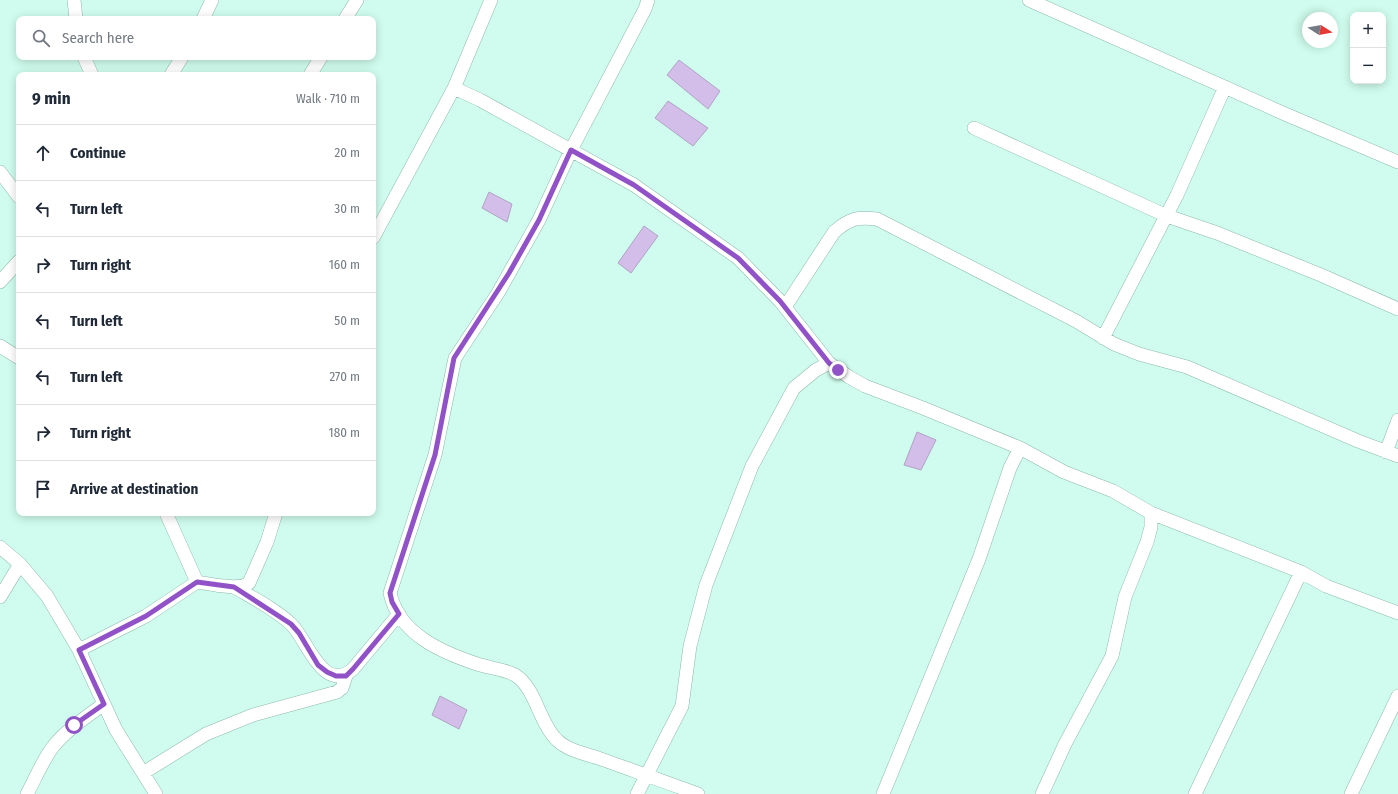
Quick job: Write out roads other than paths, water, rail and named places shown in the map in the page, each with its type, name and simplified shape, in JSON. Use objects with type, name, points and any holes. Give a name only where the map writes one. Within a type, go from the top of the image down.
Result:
[{"type":"street","points":[[74,0],[76,16]]},
{"type":"street","points":[[204,16],[212,0]]},
{"type":"street","points":[[347,16],[357,0]]},
{"type":"street","points":[[376,232],[454,88],[492,0]]},
{"type":"street","points":[[648,0],[646,9],[624,52],[571,150],[539,220],[513,267],[454,358],[435,455],[390,593],[392,602],[399,614],[413,631],[438,649],[477,664],[513,674],[522,680],[549,730],[562,743],[698,794]]},
{"type":"street","points":[[1028,0],[1398,162]]},
{"type":"street","points":[[85,60],[91,72]]},
{"type":"street","points":[[173,72],[180,60]]},
{"type":"street","points":[[312,72],[319,60]]},
{"type":"street","points":[[1103,338],[1167,216],[1225,87]]},
{"type":"street","points":[[454,88],[634,185],[738,258],[765,284],[785,307],[829,363],[849,378],[865,386],[945,416],[1020,448],[1064,472],[1113,491],[1151,513],[1301,572],[1326,586],[1398,613]]},
{"type":"street","points":[[974,128],[1167,216],[1217,233],[1398,309]]},
{"type":"street","points":[[0,172],[16,193]]},
{"type":"street","points":[[785,307],[834,232],[844,223],[854,219],[878,219],[1076,321],[1103,338],[1138,354],[1187,367],[1358,441],[1392,454],[1398,420]]},
{"type":"street","points":[[0,282],[16,264]]},
{"type":"street","points":[[0,346],[16,356]]},
{"type":"street","points":[[637,794],[682,706],[690,646],[706,585],[752,466],[794,388],[816,370],[829,363]]},
{"type":"street","points":[[883,794],[979,559],[1010,468],[1020,448]]},
{"type":"street","points":[[1042,794],[1065,744],[1112,656],[1125,596],[1148,542],[1151,527],[1151,513]]},
{"type":"street","points":[[167,516],[197,582]]},
{"type":"street","points":[[79,650],[146,616],[197,582],[234,587],[246,585],[250,580],[267,542],[275,516]]},
{"type":"street","points":[[0,547],[20,564],[47,596],[79,650],[116,730],[155,794]]},
{"type":"street","points":[[0,598],[20,564]]},
{"type":"street","points":[[1195,794],[1301,572]]},
{"type":"street","points":[[234,587],[291,624],[299,633],[318,665],[327,672],[336,676],[346,676]]},
{"type":"street","points":[[143,773],[206,734],[253,714],[337,692],[342,688],[346,676],[399,614]]},
{"type":"street","points":[[1351,794],[1398,696]]},
{"type":"street","points":[[27,794],[43,762],[58,741],[74,725],[104,704]]}]
